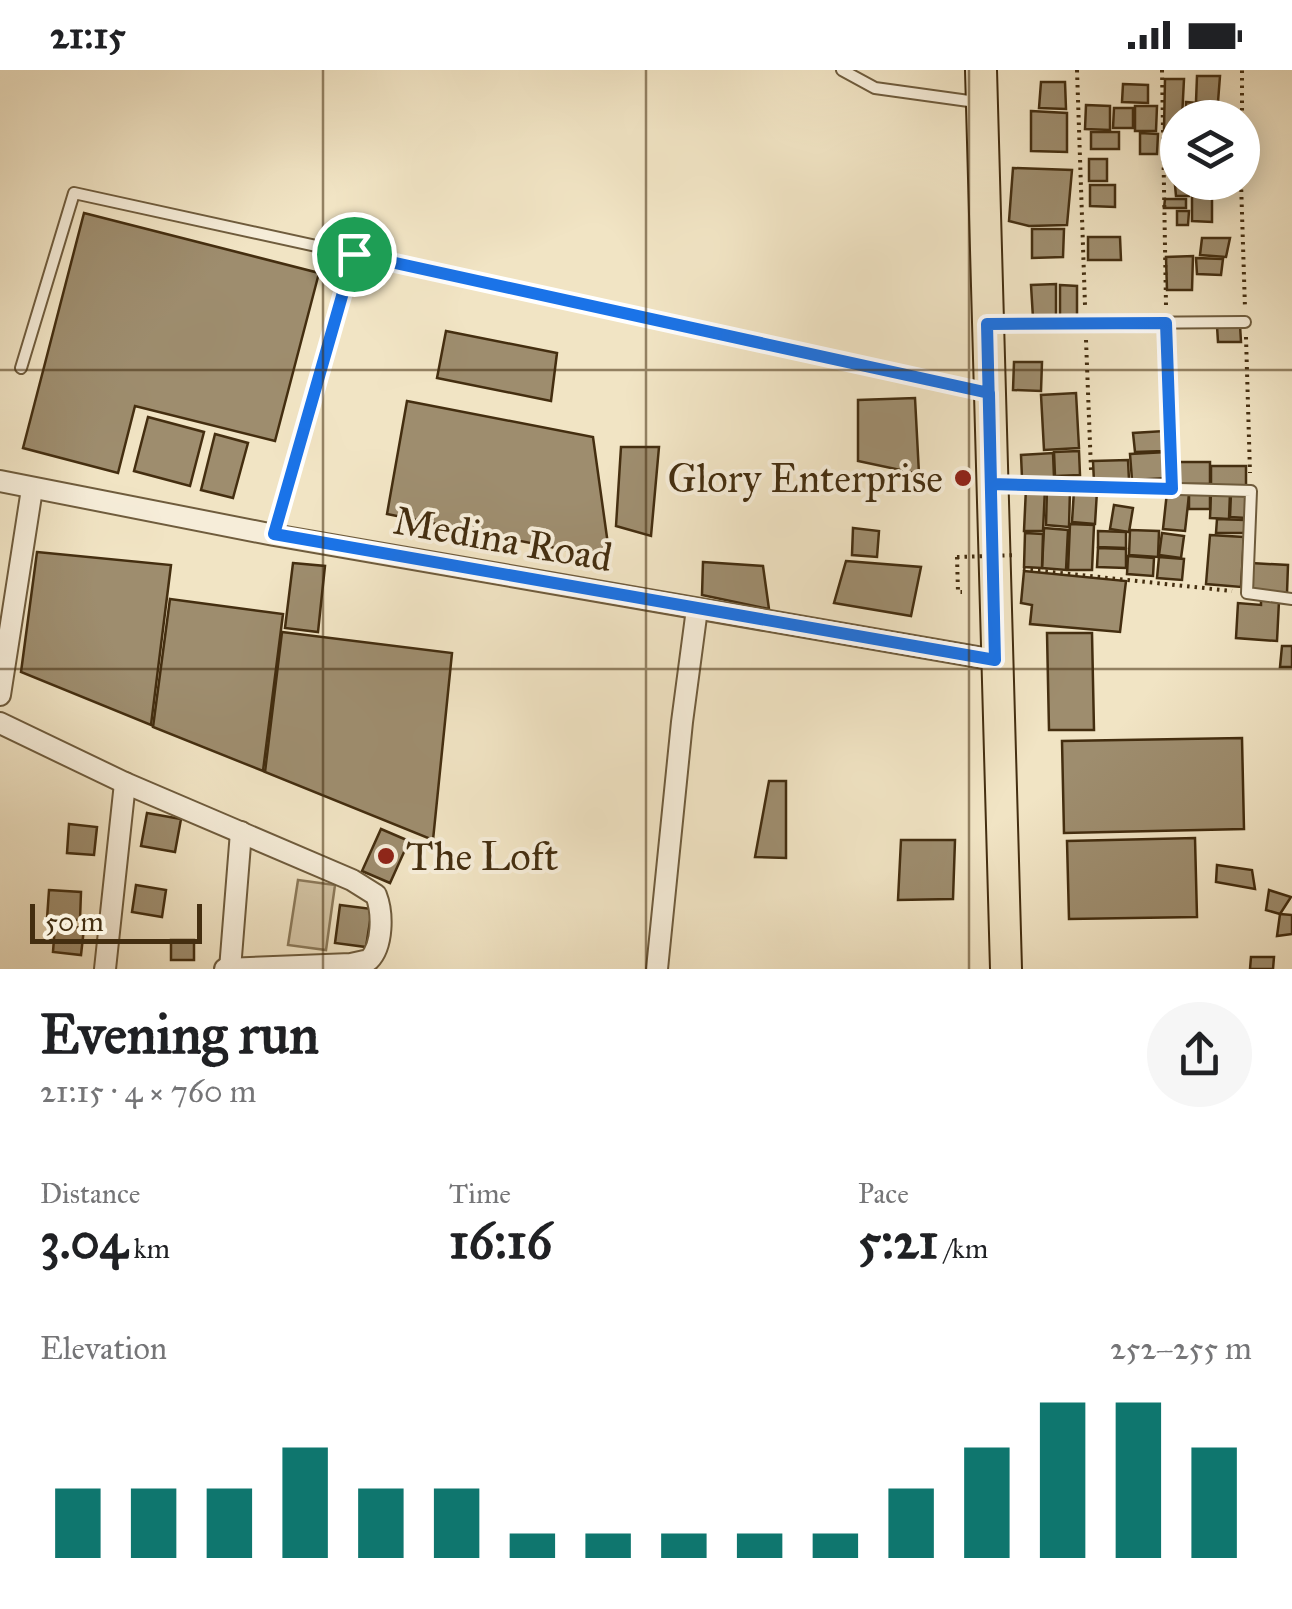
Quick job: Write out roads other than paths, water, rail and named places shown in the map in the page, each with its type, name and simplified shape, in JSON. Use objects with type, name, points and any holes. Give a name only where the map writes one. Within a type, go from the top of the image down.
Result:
[{"type":"main road","points":[[981,70],[991,484],[1005,561],[995,660],[1006,969]]},
{"type":"street","name":"Medina Road","points":[[0,481],[274,534],[995,660]]},
{"type":"street","points":[[0,695],[32,489]]},
{"type":"street","points":[[656,969],[697,609]]},
{"type":"street","points":[[0,723],[125,783],[241,832],[352,880],[376,896],[380,912],[378,948],[369,960],[227,969],[241,832]]},
{"type":"street","points":[[105,969],[125,783]]},
{"type":"lane","points":[[842,70],[875,88],[982,103]]},
{"type":"lane","points":[[22,368],[74,193],[989,393]]},
{"type":"lane","points":[[274,534],[354,254]]},
{"type":"lane","points":[[987,324],[1245,322]]},
{"type":"lane","points":[[991,484],[1251,491],[1247,593],[1292,599]]},
{"type":"place","name":"Glory Enterprise","points":[[963,478]]},
{"type":"place","name":"The Loft","points":[[386,856]]}]
